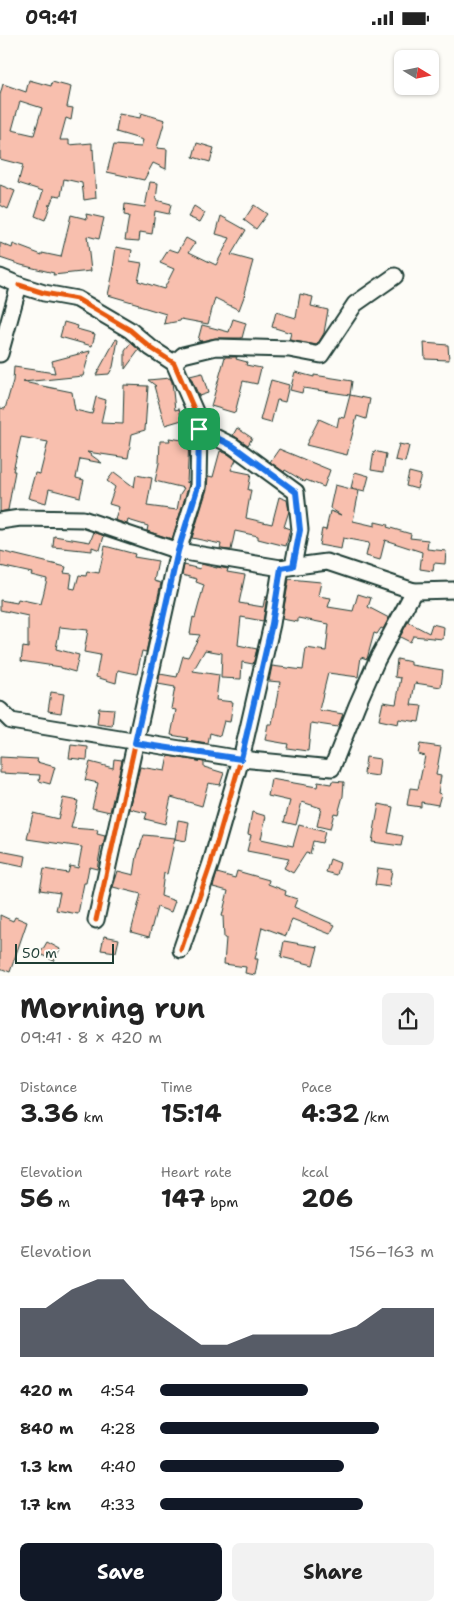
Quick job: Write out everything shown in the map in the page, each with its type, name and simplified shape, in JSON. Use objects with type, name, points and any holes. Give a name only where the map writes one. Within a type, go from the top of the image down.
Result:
[{"type":"street","points":[[174,363],[183,355],[216,347],[289,349],[321,355],[355,304],[395,276]]},
{"type":"street","points":[[0,277],[44,293],[76,299],[130,330],[151,348],[174,363],[197,416],[199,429],[198,486],[178,551],[96,920]]},
{"type":"street","points":[[0,354],[19,285]]},
{"type":"street","points":[[199,429],[233,446],[296,492],[300,530],[293,566],[281,568]]},
{"type":"street","points":[[0,521],[20,518],[83,519],[178,551],[281,568],[327,562],[414,591],[454,590]]},
{"type":"street","points":[[180,950],[211,863],[241,759],[272,624],[281,568]]},
{"type":"street","points":[[0,710],[11,721],[135,743],[241,759],[332,768],[377,660],[414,591]]},
{"type":"building","points":[[29,80],[51,86],[52,82],[71,87],[67,107],[73,108],[71,120],[66,118],[60,140],[69,140],[69,145],[92,143],[93,149],[96,198],[84,200],[82,183],[64,179],[61,196],[54,195],[50,205],[48,205],[50,206],[45,220],[35,216],[43,191],[18,183],[23,165],[0,159],[0,95],[3,84],[26,92]],"holes":[[[20,101],[42,108],[34,135],[12,130]]]},
{"type":"building","points":[[141,113],[165,120],[157,148],[167,149],[166,169],[153,163],[144,180],[107,172],[114,145],[141,147],[143,140],[116,132],[119,114],[140,118]]},
{"type":"building","points":[[197,143],[214,148],[210,162],[193,157]]},
{"type":"building","points":[[150,182],[158,183],[156,200],[171,204],[169,214],[155,211],[152,234],[140,232],[139,241],[125,240],[129,216],[124,215],[125,204],[145,207]]},
{"type":"building","points":[[0,185],[15,191],[8,209],[0,205]]},
{"type":"building","points":[[254,205],[267,214],[256,229],[244,220]]},
{"type":"building","points":[[194,206],[205,213],[200,222],[188,217]]},
{"type":"building","points":[[86,214],[104,218],[99,239],[87,236],[91,271],[53,275],[54,273],[0,258],[0,243],[12,248],[13,244],[42,255],[42,253],[61,257],[71,215],[87,219]]},
{"type":"building","points":[[221,216],[246,230],[231,255],[253,261],[239,310],[215,298],[208,324],[181,319],[180,321],[164,324],[166,314],[108,295],[116,247],[132,250],[130,261],[142,263],[138,281],[164,289],[174,269],[160,263],[169,249],[178,252],[186,238],[195,243],[189,252],[216,265],[230,238],[216,234]]},
{"type":"building","points":[[300,294],[313,297],[311,306],[328,310],[324,333],[317,345],[289,340],[291,333],[272,327],[276,312],[296,318]]},
{"type":"building","points":[[233,319],[246,323],[242,338],[198,340],[202,325],[229,332]]},
{"type":"building","points":[[64,322],[78,326],[77,329],[95,334],[92,346],[60,337]]},
{"type":"building","points":[[116,339],[118,340],[113,367],[109,374],[96,375]]},
{"type":"building","points":[[131,343],[139,350],[125,369],[125,351]]},
{"type":"building","points":[[424,343],[448,345],[449,360],[425,359]]},
{"type":"building","points":[[90,351],[83,376],[23,382],[72,392],[75,410],[92,414],[96,397],[106,400],[101,423],[123,424],[124,385],[148,386],[145,430],[132,434],[128,458],[87,452],[102,463],[80,459],[76,478],[84,480],[80,497],[49,489],[46,503],[28,498],[35,473],[40,474],[48,442],[21,437],[13,471],[15,471],[8,510],[0,512],[0,408],[5,409],[13,381],[14,367],[55,373],[52,361]]},
{"type":"building","points":[[225,357],[237,357],[236,359],[247,362],[246,365],[261,368],[257,384],[243,381],[235,413],[211,406]]},
{"type":"building","points":[[295,372],[314,377],[314,375],[352,381],[350,395],[303,388],[302,393],[290,390]]},
{"type":"building","points":[[202,373],[208,393],[199,396],[190,376]]},
{"type":"building","points":[[170,378],[175,410],[179,409],[182,420],[165,425],[154,386],[156,386],[148,380]]},
{"type":"building","points":[[271,380],[289,385],[285,402],[277,400],[271,423],[260,420]]},
{"type":"building","points":[[350,395],[370,399],[366,419],[357,416],[347,455],[306,445],[319,419],[337,427],[339,417],[344,418]]},
{"type":"building","points":[[237,428],[252,438],[248,445],[233,435]]},
{"type":"building","points":[[169,438],[189,441],[187,483],[189,481],[189,485],[172,539],[147,531],[148,526],[128,520],[127,524],[115,520],[119,507],[109,504],[115,487],[107,481],[114,472],[134,487],[136,475],[152,478],[147,506],[177,510],[180,494],[184,488],[155,481],[159,463],[160,441],[170,441]]},
{"type":"building","points":[[399,444],[409,446],[405,462],[395,460]]},
{"type":"building","points":[[279,449],[330,470],[324,487],[306,480],[305,482],[285,470],[284,472],[270,462]]},
{"type":"building","points":[[220,451],[236,460],[231,470],[251,474],[248,490],[251,490],[246,518],[272,524],[279,497],[287,500],[289,511],[284,527],[290,529],[286,546],[258,539],[258,536],[235,531],[231,550],[220,549],[221,544],[192,538],[207,489],[208,476],[213,477]]},
{"type":"building","points":[[374,451],[386,454],[383,472],[371,470]]},
{"type":"building","points":[[355,472],[369,476],[365,491],[351,488]]},
{"type":"building","points":[[409,472],[421,475],[417,489],[406,486]]},
{"type":"building","points":[[335,485],[359,491],[353,521],[375,526],[375,522],[388,525],[387,527],[411,534],[410,538],[428,540],[427,549],[446,551],[445,564],[434,563],[433,571],[420,569],[422,552],[385,540],[380,560],[366,556],[369,543],[343,538],[341,549],[319,545],[322,529],[326,530],[330,511],[341,515],[330,508]]},
{"type":"building","points":[[94,532],[104,536],[100,550],[92,547],[92,551],[53,547],[54,536],[90,542]]},
{"type":"building","points":[[105,546],[135,554],[134,557],[158,561],[154,581],[161,583],[146,652],[142,651],[137,674],[118,670],[116,683],[96,677],[100,655],[84,652],[88,630],[60,627],[56,649],[79,655],[75,672],[61,667],[21,661],[23,647],[28,648],[28,616],[0,610],[0,600],[17,603],[18,599],[41,604],[47,579],[31,575],[32,573],[0,566],[0,551],[66,567],[64,573],[72,574],[70,588],[75,589],[79,575],[86,576],[87,571],[99,573]]},
{"type":"building","points":[[201,564],[228,569],[227,572],[245,575],[239,603],[263,607],[265,597],[267,597],[263,621],[241,617],[238,645],[257,649],[253,664],[242,662],[241,679],[221,678],[222,653],[205,650],[193,671],[219,675],[216,700],[233,702],[230,722],[224,721],[220,736],[210,733],[208,744],[187,741],[188,738],[171,735],[176,710],[171,709],[175,687],[158,684],[160,674],[177,677],[183,656],[188,657],[200,635],[190,634],[193,617],[195,618],[204,585],[196,582],[197,579],[182,575],[184,565],[200,569]]},
{"type":"building","points":[[289,579],[321,582],[318,596],[331,598],[328,607],[353,611],[358,594],[371,598],[368,607],[389,618],[383,629],[381,628],[377,634],[374,633],[367,659],[361,657],[358,677],[328,673],[319,710],[343,714],[338,727],[311,723],[308,751],[287,748],[288,744],[265,740],[268,724],[272,724],[280,682],[269,681],[272,666],[303,670],[306,648],[326,651],[329,624],[298,618],[298,622],[282,619]]},
{"type":"building","points":[[408,622],[429,633],[432,624],[444,627],[443,639],[413,636],[410,642],[400,637]]},
{"type":"building","points":[[397,659],[411,662],[411,665],[443,670],[441,687],[415,683],[411,705],[422,706],[419,722],[399,719],[398,724],[379,720],[383,702],[396,704],[401,678],[395,677]]},
{"type":"building","points":[[51,692],[64,694],[61,713],[48,711]]},
{"type":"building","points":[[99,708],[114,709],[112,726],[97,724]]},
{"type":"building","points":[[420,744],[441,747],[436,775],[441,776],[438,793],[441,794],[438,805],[421,802],[421,807],[407,805],[410,788],[418,789],[425,756],[418,754]]},
{"type":"building","points":[[71,745],[88,747],[87,760],[69,758]]},
{"type":"building","points":[[168,756],[204,762],[204,767],[224,773],[220,785],[208,783],[202,806],[171,797],[165,824],[145,819],[147,813],[130,809],[140,767],[165,771]]},
{"type":"building","points":[[0,757],[38,759],[37,762],[55,767],[50,784],[39,781],[40,775],[0,773]]},
{"type":"building","points":[[366,757],[380,759],[378,776],[364,774]]},
{"type":"building","points":[[114,759],[122,760],[110,812],[92,808],[98,783],[85,780],[90,762],[113,768]]},
{"type":"building","points":[[271,779],[317,787],[318,782],[331,784],[332,781],[344,782],[343,796],[338,814],[334,813],[330,829],[317,826],[321,808],[302,802],[296,825],[284,822],[290,801],[268,796]]},
{"type":"building","points":[[63,798],[78,801],[71,828],[98,830],[97,834],[105,836],[97,869],[89,867],[78,914],[56,910],[60,893],[40,890],[44,869],[68,873],[70,866],[78,868],[82,847],[27,839],[33,813],[58,819]]},
{"type":"building","points":[[379,804],[393,807],[388,833],[403,836],[401,846],[372,842]]},
{"type":"building","points":[[252,812],[266,816],[261,839],[293,846],[299,825],[325,832],[322,843],[313,841],[310,854],[306,853],[293,873],[284,868],[289,859],[247,851],[251,835],[248,834]]},
{"type":"building","points":[[178,820],[189,822],[186,841],[175,839]]},
{"type":"building","points":[[144,835],[175,838],[167,874],[164,873],[161,896],[175,901],[171,912],[157,907],[149,937],[131,932],[141,894],[113,887],[118,871],[134,875],[137,856]]},
{"type":"building","points":[[0,851],[26,856],[24,867],[0,862]]},
{"type":"building","points":[[330,859],[340,863],[337,875],[326,872]]},
{"type":"building","points":[[378,868],[392,870],[389,887],[375,885]]},
{"type":"building","points":[[237,871],[269,880],[268,884],[286,891],[285,895],[297,899],[294,907],[335,925],[330,934],[292,919],[286,936],[262,927],[255,959],[258,959],[255,975],[245,973],[246,967],[224,964],[226,938],[224,938],[222,916],[228,891],[213,887],[217,873],[235,878]]},
{"type":"building","points":[[0,915],[13,921],[15,917],[27,922],[10,972],[0,968]]},
{"type":"building","points":[[104,936],[119,939],[116,952],[101,950]]},
{"type":"building","points":[[284,941],[318,947],[313,965],[281,957]]},
{"type":"building","points":[[47,942],[60,949],[54,961],[40,954]]},
{"type":"cycle path","points":[[19,285],[44,293],[77,299],[130,330],[151,348],[174,363],[197,416],[199,429],[198,486],[178,551],[96,920]]},
{"type":"cycle path","points":[[181,950],[211,863],[241,759],[272,624],[281,568],[293,566],[300,530],[296,492],[233,446],[199,429]]},
{"type":"route","points":[[199,429],[233,446],[296,492],[300,530],[293,566],[281,568],[272,624],[241,759],[135,743],[178,551],[198,486],[199,429]]}]
